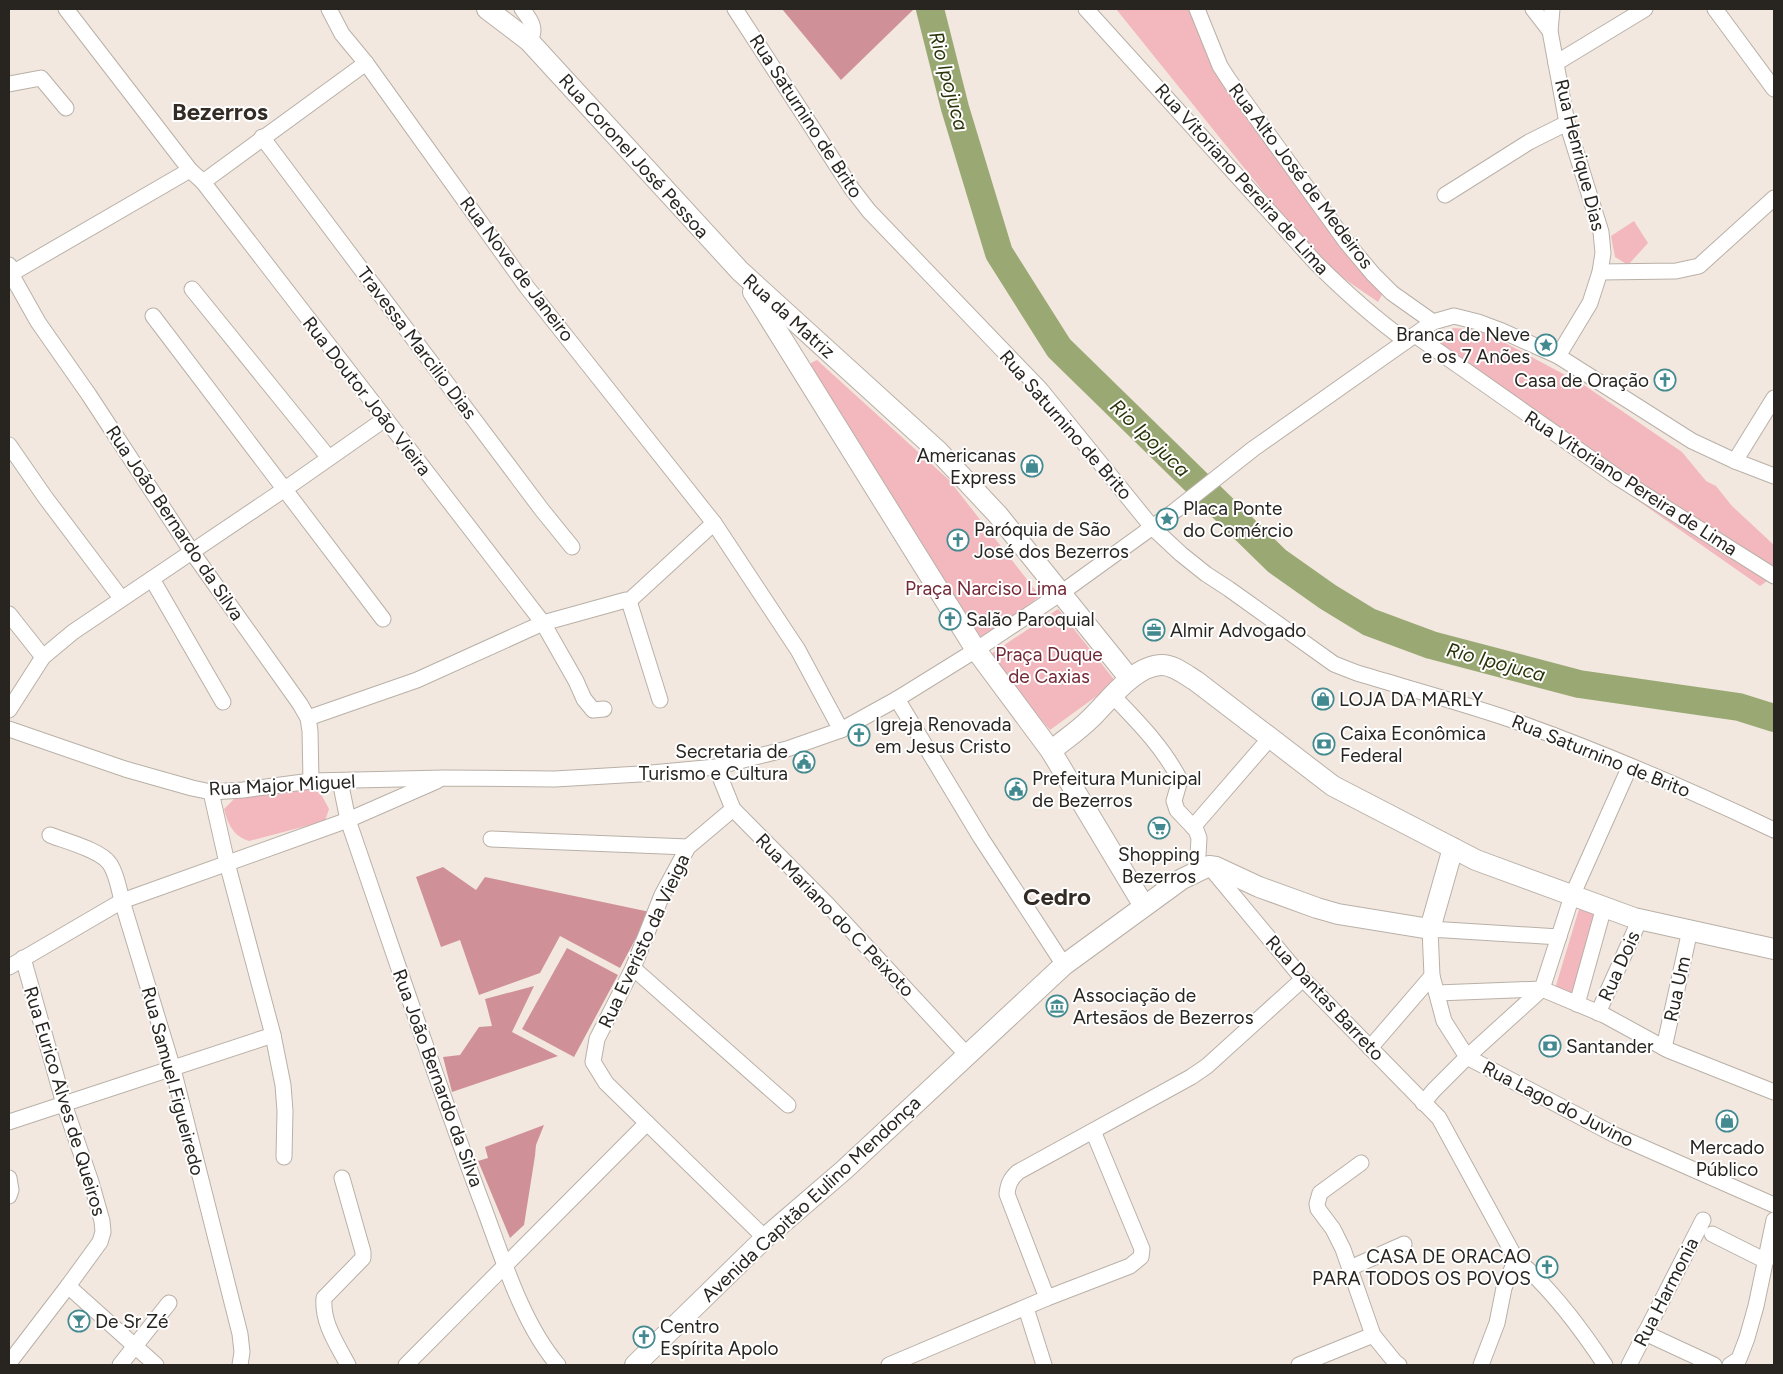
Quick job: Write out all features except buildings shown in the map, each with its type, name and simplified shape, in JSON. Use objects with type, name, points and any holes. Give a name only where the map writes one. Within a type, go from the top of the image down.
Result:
[{"type":"main road","name":"Rua Coronel José Pessoa","points":[[487,9],[529,41],[740,271]]},
{"type":"main road","name":"Rua da Matriz","points":[[740,271],[940,452],[998,515],[1060,593]]},
{"type":"main road","name":"Rua da Matriz","points":[[740,271],[976,650],[1051,751],[1144,906]]},
{"type":"main road","points":[[1060,593],[1130,679]]},
{"type":"main road","points":[[1051,751],[1089,720],[1130,679],[1144,670],[1162,665],[1178,670],[1196,681],[1334,786],[1476,860],[1640,919],[1774,949]]},
{"type":"main road","points":[[1203,869],[1225,870],[1259,887],[1338,914],[1430,928],[1453,848]]},
{"type":"main road","name":"Avenida Capitão Eulino Mendonça","points":[[635,1365],[765,1238],[844,1170],[1064,965],[1182,879],[1203,869]]},
{"type":"street","name":"Rua Doutor João Vieira","points":[[66,9],[190,170],[203,182],[543,623],[576,681],[584,699],[593,710],[604,710]]},
{"type":"street","name":"Rua Nove de Janeiro","points":[[329,9],[342,34],[366,64],[526,286],[714,523],[798,650],[841,730]]},
{"type":"street","points":[[522,9],[531,21],[534,30],[533,36],[529,41]]},
{"type":"street","name":"Rua Saturnino de Brito","points":[[735,9],[852,189],[869,211],[1041,390],[1152,527],[1206,574],[1230,589],[1334,664],[1356,673],[1508,719],[1630,766],[1774,830]]},
{"type":"street","name":"Rua Vitoriano Pereira de Lima","points":[[1086,9],[1315,262],[1357,303],[1620,479],[1774,576]]},
{"type":"street","name":"Rua Alto José de Medeiros","points":[[1197,9],[1220,66],[1347,243],[1385,286],[1433,322]]},
{"type":"street","points":[[1533,9],[1550,31]]},
{"type":"street","name":"Rua Henrique Dias","points":[[1552,9],[1550,31],[1567,123],[1601,232],[1602,253],[1600,272],[1590,303],[1558,356]]},
{"type":"street","points":[[1556,63],[1645,9]]},
{"type":"street","points":[[1715,9],[1774,89]]},
{"type":"street","points":[[203,182],[262,137],[366,64]]},
{"type":"street","points":[[9,84],[41,78],[66,108]]},
{"type":"street","points":[[1445,195],[1529,142],[1567,123]]},
{"type":"street","name":"Travessa Marcilio Dias","points":[[262,137],[542,510],[572,547]]},
{"type":"street","points":[[9,271],[190,170]]},
{"type":"street","points":[[1600,272],[1676,271],[1699,266],[1774,198]]},
{"type":"street","name":"Rua João Bernardo da Silva","points":[[9,271],[38,322],[89,395],[192,552],[300,704],[308,718],[311,741],[312,781]]},
{"type":"street","points":[[192,289],[329,458]]},
{"type":"street","points":[[153,316],[383,619]]},
{"type":"street","points":[[976,650],[1176,510],[1253,449],[1433,322],[1454,316],[1502,331],[1558,356],[1692,441],[1735,461],[1774,476]]},
{"type":"street","points":[[1735,461],[1774,398]]},
{"type":"street","points":[[9,710],[43,657],[73,632],[285,489],[384,419]]},
{"type":"street","points":[[9,445],[45,498],[121,598]]},
{"type":"street","points":[[629,601],[714,523]]},
{"type":"street","points":[[152,579],[223,702]]},
{"type":"street","points":[[308,718],[417,680],[543,623],[612,604],[620,600],[629,601]]},
{"type":"street","points":[[629,601],[660,700]]},
{"type":"street","points":[[9,614],[43,657]]},
{"type":"street","name":"Rua Major Miguel","points":[[9,729],[126,769],[211,792],[312,781],[444,778],[555,779],[640,774],[716,767],[787,749],[841,730],[897,699],[976,650]]},
{"type":"street","points":[[1113,696],[1144,728],[1170,760],[1180,780],[1174,801],[1177,810],[1193,827],[1199,838],[1203,869]]},
{"type":"street","points":[[897,699],[981,838],[1064,965]]},
{"type":"street","points":[[1193,827],[1270,738]]},
{"type":"street","points":[[1424,1103],[1434,1090],[1467,1057],[1542,989],[1572,896],[1630,766]]},
{"type":"street","name":"Rua Mariano do C Peixoto","points":[[716,767],[734,809],[828,905],[967,1055]]},
{"type":"street","points":[[9,967],[122,901],[348,820],[444,778]]},
{"type":"street","name":"Rua João Bernardo da Silva","points":[[340,781],[348,820],[440,1091],[505,1264],[533,1330],[558,1365]]},
{"type":"street","points":[[211,792],[227,863],[273,1035],[283,1084],[285,1111],[284,1157]]},
{"type":"street","name":"Rua Everisto da Vieiga","points":[[647,1123],[606,1083],[593,1062],[597,1039],[633,968],[662,896],[688,847],[734,809]]},
{"type":"street","name":"Rua Samuel Figueiredo","points":[[50,835],[97,854],[109,862],[116,876],[173,1069],[240,1334],[242,1352],[240,1365]]},
{"type":"street","points":[[491,839],[688,847]]},
{"type":"street","name":"Rua Dantas Barreto","points":[[1203,869],[1303,979],[1424,1103],[1442,1124],[1516,1259],[1548,1291],[1590,1342],[1605,1365]]},
{"type":"street","points":[[1577,1004],[1604,907]]},
{"type":"street","name":"Rua Dois","points":[[1598,1013],[1640,919]]},
{"type":"street","points":[[1430,928],[1559,937]]},
{"type":"street","name":"Rua Lago do Juvino","points":[[1430,928],[1432,976],[1444,1021],[1467,1057],[1615,1135],[1774,1205]]},
{"type":"street","name":"Rua Um","points":[[1664,1048],[1690,930]]},
{"type":"street","name":"Rua Eurico Alves de Queiros","points":[[9,1363],[100,1242],[103,1232],[102,1221],[91,1182],[64,1104],[23,958]]},
{"type":"street","points":[[633,968],[788,1105]]},
{"type":"street","points":[[1370,1048],[1432,976]]},
{"type":"street","points":[[1047,1298],[1007,1194],[1012,1177],[1191,1078],[1207,1066],[1303,979]]},
{"type":"street","points":[[1437,994],[1542,989],[1598,1013],[1664,1048],[1774,1092]]},
{"type":"street","points":[[9,1122],[273,1035]]},
{"type":"street","points":[[406,1365],[647,1123],[765,1238]]},
{"type":"street","points":[[889,1365],[1047,1298],[1124,1269],[1138,1261],[1142,1249],[1093,1131]]},
{"type":"street","points":[[1361,1163],[1320,1194],[1317,1200],[1318,1209],[1338,1238],[1374,1335],[1399,1365]]},
{"type":"street","points":[[9,1178],[11,1190],[9,1196]]},
{"type":"street","points":[[342,1178],[363,1252],[363,1258],[324,1298],[323,1306],[324,1316],[329,1329],[348,1365]]},
{"type":"street","name":"Rua Harmonia","points":[[1629,1365],[1703,1220]]},
{"type":"street","points":[[1730,1365],[1739,1359],[1747,1338],[1774,1220]]},
{"type":"street","points":[[1712,1234],[1766,1261]]},
{"type":"street","points":[[1350,1268],[1404,1244]]},
{"type":"street","points":[[1481,1365],[1497,1323],[1504,1288],[1516,1259]]},
{"type":"street","points":[[68,1286],[156,1365]]},
{"type":"street","points":[[120,1365],[169,1303]]},
{"type":"street","points":[[1026,1308],[1044,1365]]},
{"type":"street","points":[[1646,1332],[1714,1365]]},
{"type":"street","points":[[1299,1365],[1374,1335]]},
{"type":"green space","points":[[1116,9],[1192,9],[1219,76],[1383,293],[1378,302],[1320,262]]},
{"type":"green space","points":[[1634,221],[1648,243],[1628,265],[1615,257],[1611,236]]},
{"type":"green space","points":[[1453,328],[1481,330],[1584,385],[1682,452],[1706,481],[1716,486],[1732,506],[1774,545],[1774,576],[1760,586],[1430,355]]},
{"type":"green space","name":"Praça Narciso Lima","points":[[817,360],[949,480],[1040,596],[986,637],[976,636],[809,371],[811,363]]},
{"type":"green space","name":"Praça Duque de Caxias","points":[[1058,609],[1116,682],[1050,730],[988,656]]},
{"type":"green space","points":[[312,787],[322,796],[329,809],[325,821],[249,841],[235,833],[227,820],[224,809],[236,797]]},
{"type":"green space","points":[[1580,906],[1597,913],[1574,999],[1554,992]]},
{"type":"shaded area","points":[[782,9],[914,9],[841,80]]},
{"type":"shaded area","points":[[443,867],[476,890],[485,877],[650,912],[620,968],[560,936],[540,973],[479,995],[460,940],[441,947],[416,877]]},
{"type":"shaded area","points":[[567,948],[618,975],[574,1057],[522,1029]]},
{"type":"shaded area","points":[[534,986],[512,1032],[558,1056],[452,1092],[443,1057],[460,1055],[479,1027],[492,1026],[485,999]]},
{"type":"shaded area","points":[[544,1125],[536,1145],[524,1225],[510,1238],[478,1161],[488,1158],[485,1147]]},
{"type":"waterway","name":"Rio Ipojuca","points":[[930,9],[955,108],[999,253],[1059,348],[1277,561],[1328,597],[1369,622],[1431,645],[1579,684],[1739,707],[1774,718]]},
{"type":"place","name":"Branca de Neve e os 7 Anões","points":[[1546,345]]},
{"type":"place","name":"Casa de Oração","points":[[1665,380]]},
{"type":"place","name":"Americanas Express","points":[[1032,466]]},
{"type":"place","name":"Placa Ponte do Comércio","points":[[1167,519]]},
{"type":"place","name":"Paróquia de São José dos Bezerros","points":[[958,540]]},
{"type":"place","name":"Salão Paroquial","points":[[950,619]]},
{"type":"place","name":"Almir Advogado","points":[[1154,630]]},
{"type":"place","name":"LOJA DA MARLY","points":[[1323,699]]},
{"type":"place","name":"Igreja Renovada em Jesus Cristo","points":[[859,735]]},
{"type":"place","name":"Caixa Econômica Federal","points":[[1324,744]]},
{"type":"place","name":"Secretaria de Turismo e Cultura","points":[[804,762]]},
{"type":"place","name":"Prefeitura Municipal de Bezerros","points":[[1016,789]]},
{"type":"place","name":"Shopping Bezerros","points":[[1159,828]]},
{"type":"place","name":"Associação de Artesãos de Bezerros","points":[[1057,1006]]},
{"type":"place","name":"Santander","points":[[1550,1046]]},
{"type":"place","name":"Mercado Público","points":[[1727,1121]]},
{"type":"place","name":"CASA DE ORACAO PARA TODOS OS POVOS","points":[[1547,1267]]},
{"type":"place","name":"De Sr Zé","points":[[79,1321]]},
{"type":"place","name":"Centro Espírita Apolo","points":[[644,1337]]},
{"type":"district","name":"Bezerros","points":[[220,111]]},
{"type":"district","name":"Cedro","points":[[1057,896]]}]
